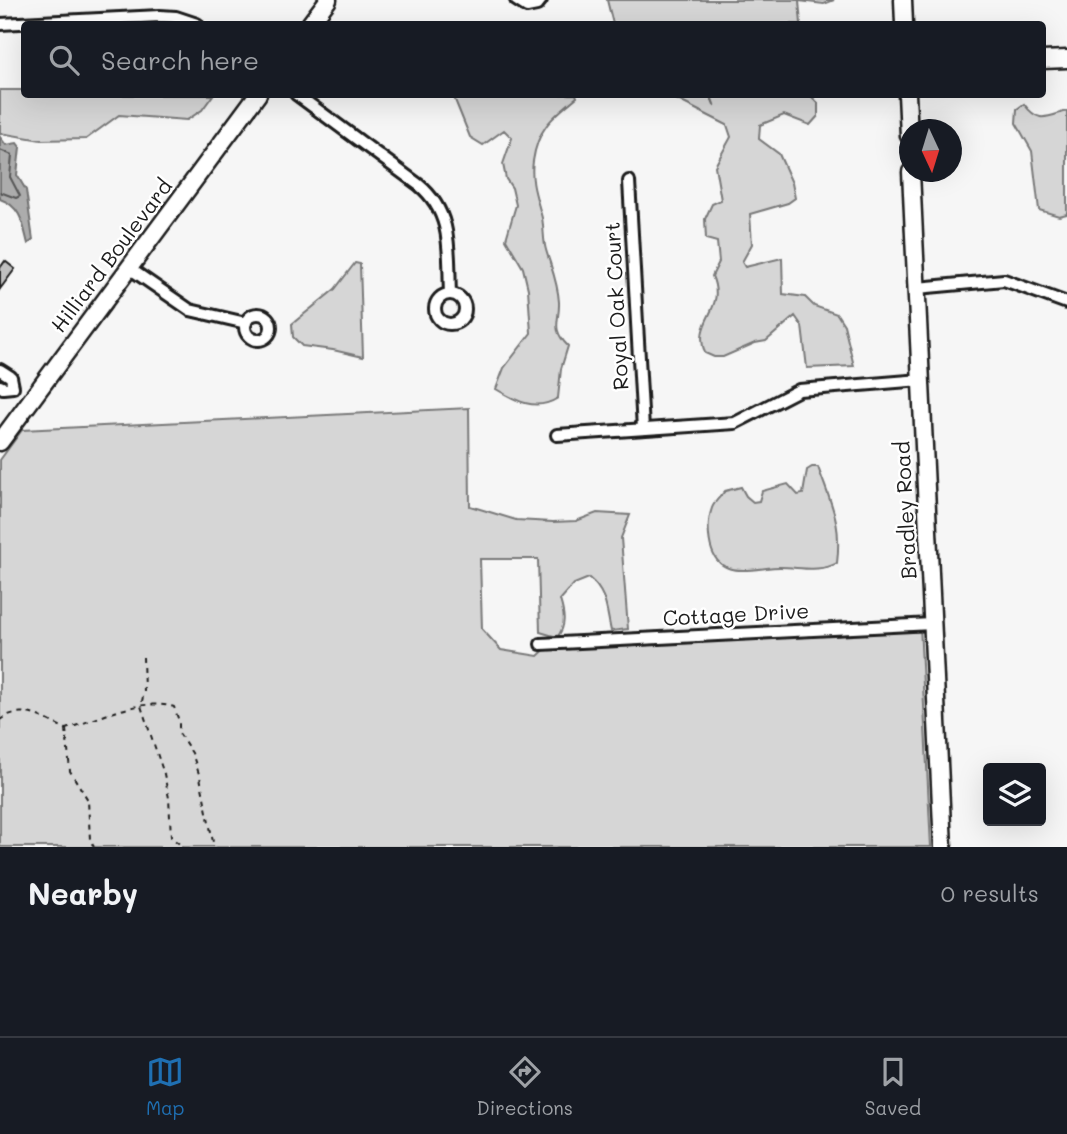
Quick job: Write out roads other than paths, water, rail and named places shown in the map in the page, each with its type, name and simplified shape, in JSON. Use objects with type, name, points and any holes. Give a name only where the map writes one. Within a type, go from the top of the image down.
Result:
[{"type":"street","points":[[312,21],[328,0]]},
{"type":"street","points":[[516,0],[527,8],[537,5],[541,0]]},
{"type":"street","points":[[902,0],[904,21]]},
{"type":"street","points":[[63,21],[168,16],[186,21]]},
{"type":"street","points":[[0,24],[21,23]]},
{"type":"street","points":[[1046,61],[1067,59]]},
{"type":"street","name":"Hilliard Boulevard","points":[[0,442],[255,98]]},
{"type":"street","points":[[301,98],[419,185],[436,201],[446,226],[450,295]]},
{"type":"street","points":[[907,98],[908,119]]},
{"type":"street","name":"Royal Oak Court","points":[[629,181],[643,429]]},
{"type":"street","name":"Bradley Road","points":[[912,182],[943,847]]},
{"type":"street","points":[[129,268],[190,310],[246,323]]},
{"type":"street","points":[[917,288],[1004,280],[1067,303]]},
{"type":"street","points":[[0,370],[11,377],[13,387]]},
{"type":"street","points":[[557,435],[735,423],[799,390],[921,380]]},
{"type":"street","points":[[0,386],[13,387],[31,400]]},
{"type":"street","name":"Cottage Drive","points":[[541,644],[932,624]]},
{"type":"water","points":[[0,137],[6,145],[17,143],[20,147],[17,175],[26,190],[33,240],[28,244],[17,212],[0,199]]},
{"type":"waterway","points":[[711,98],[714,105]]}]
